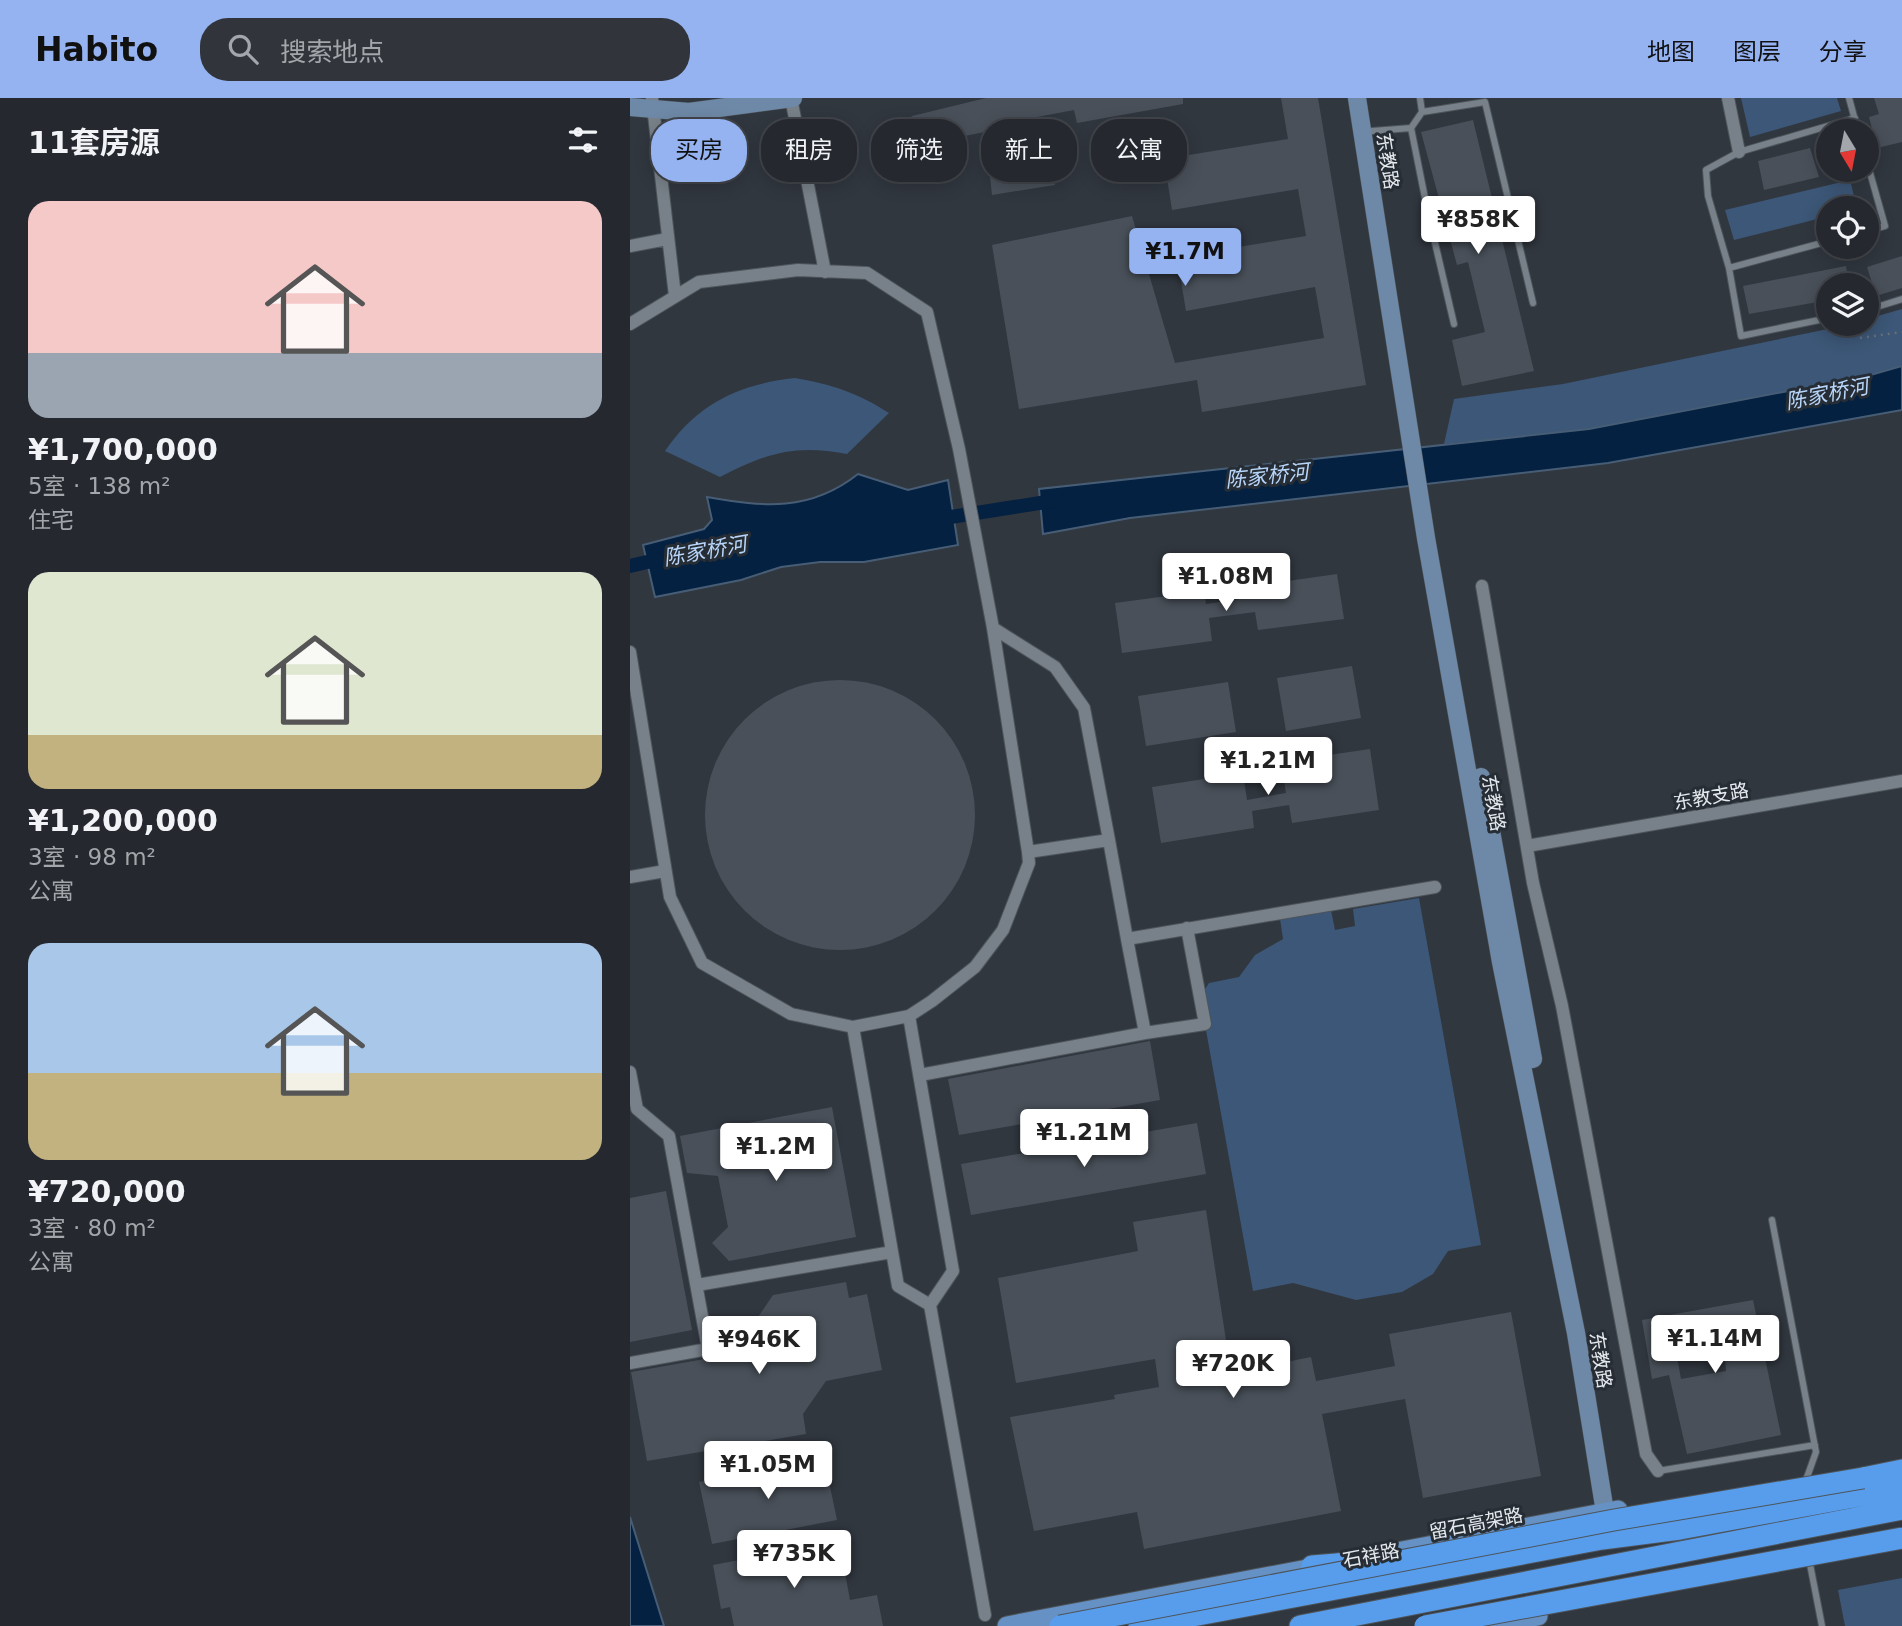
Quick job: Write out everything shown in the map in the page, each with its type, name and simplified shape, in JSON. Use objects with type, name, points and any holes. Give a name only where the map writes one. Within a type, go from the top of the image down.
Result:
[{"type":"highway","name":"留石高架路","points":[[1060,1626],[1614,1520],[1902,1469]]},
{"type":"highway","name":"留石高架路","points":[[1139,1626],[1602,1539],[1680,1529],[1902,1488]]},
{"type":"highway","points":[[1300,1626],[1902,1509]]},
{"type":"highway","points":[[1425,1626],[1902,1538]]},
{"type":"highway","points":[[1312,1566],[1602,1539]]},
{"type":"highway","points":[[1413,1626],[1466,1605],[1608,1574],[1661,1556]]},
{"type":"highway","points":[[1099,1626],[1185,1607],[1234,1581]]},
{"type":"main road","name":"石祥路","points":[[1007,1626],[1609,1511],[1709,1498],[1902,1461]]},
{"type":"main road","points":[[1484,1626],[1605,1603],[1715,1566],[1902,1530]]},
{"type":"street","points":[[630,107],[652,104],[689,112],[792,98],[825,272]]},
{"type":"street","name":"东教路","points":[[1357,98],[1410,397]]},
{"type":"street","name":"东教路","points":[[1367,98],[1431,536],[1586,1333],[1609,1511]]},
{"type":"street","points":[[1728,98],[1739,152]]},
{"type":"street","points":[[652,104],[675,296]]},
{"type":"street","points":[[630,246],[667,239]]},
{"type":"street","points":[[630,324],[699,282],[798,270],[867,274],[927,312],[959,449],[993,628],[1029,863],[1003,930],[975,967],[909,1016],[853,1027],[791,1014],[702,963],[670,897],[630,652]]},
{"type":"street","points":[[1482,586],[1527,846],[1562,1006],[1646,1454],[1658,1471]]},
{"type":"street","points":[[993,628],[1055,667],[1084,708],[1145,1033]]},
{"type":"street","name":"东教支路","points":[[1527,846],[1902,781]]},
{"type":"street","points":[[1028,852],[1108,840]]},
{"type":"street","points":[[630,877],[665,871]]},
{"type":"street","points":[[1127,939],[1435,887]]},
{"type":"street","points":[[920,1075],[1205,1024],[1187,928]]},
{"type":"street","points":[[909,1016],[953,1272],[930,1305],[985,1615]]},
{"type":"street","points":[[853,1027],[898,1286],[930,1305]]},
{"type":"street","points":[[630,1072],[637,1109],[669,1136],[708,1349],[630,1363]]},
{"type":"street","points":[[697,1285],[892,1252]]},
{"type":"lane","points":[[1420,98],[1422,112],[1411,128],[1454,324]]},
{"type":"lane","points":[[1816,321],[1741,336],[1730,268],[1708,197],[1706,170],[1739,152],[1855,118],[1849,98]]},
{"type":"lane","points":[[1422,112],[1485,102],[1533,303]]},
{"type":"lane","points":[[1372,131],[1411,128]]},
{"type":"lane","points":[[1879,205],[1885,226],[1879,228]]},
{"type":"lane","points":[[1730,268],[1816,245]]},
{"type":"lane","points":[[1879,306],[1902,299]]},
{"type":"lane","points":[[1772,1220],[1816,1452],[1806,1480]]},
{"type":"lane","points":[[1658,1471],[1815,1445]]},
{"type":"lane","points":[[1807,1550],[1822,1626]]},
{"type":"path","points":[[1860,338],[1902,332]]},
{"type":"shaded area","points":[[1741,98],[1837,98],[1841,111],[1750,137]]},
{"type":"shaded area","points":[[1842,182],[1850,182],[1854,196],[1816,196],[1816,219],[1734,240],[1725,210]]},
{"type":"shaded area","points":[[1902,309],[1902,366],[1867,376],[1589,429],[1444,444],[1454,399],[1563,384],[1816,331],[1816,336],[1879,336],[1879,316]]},
{"type":"shaded area","points":[[795,378],[844,390],[889,413],[847,454],[812,450],[782,453],[752,462],[720,477],[665,451],[691,421],[721,399],[756,385]]},
{"type":"shaded area","points":[[1419,898],[1481,1245],[1448,1251],[1433,1274],[1402,1292],[1356,1300],[1293,1283],[1253,1291],[1200,997],[1209,983],[1239,977],[1255,955],[1283,939],[1280,919],[1331,910],[1335,930],[1355,926],[1353,909]]},
{"type":"shaded area","points":[[1902,1578],[1902,1626],[1845,1626],[1838,1590]]},
{"type":"water","points":[[1902,366],[1902,410],[1608,463],[1130,518],[1043,534],[1039,489],[1589,429],[1867,376]]},
{"type":"water","points":[[858,474],[908,490],[948,480],[958,545],[864,562],[820,562],[781,567],[741,580],[655,597],[643,545],[704,529],[712,520],[707,497],[748,503],[786,504],[822,495]]},
{"type":"water","points":[[630,1517],[664,1626],[630,1626]]},
{"type":"building","points":[[986,98],[1183,98],[1183,104],[1077,123],[1074,110],[1026,119],[981,119],[981,133],[967,135],[967,119],[910,119],[912,116]]},
{"type":"building","points":[[1281,98],[1318,98],[1366,385],[1202,412],[1197,380],[1019,409],[992,245],[1132,216],[1175,363],[1324,338],[1315,287],[1186,311],[1177,257],[1306,236],[1298,189],[1172,210],[1168,182],[1187,182],[1187,155],[1288,139]]},
{"type":"building","points":[[1874,98],[1902,98],[1902,142],[1880,147],[1880,119],[1869,117],[1879,114]]},
{"type":"building","points":[[1473,120],[1534,371],[1462,386],[1452,340],[1485,332],[1468,262],[1457,265],[1421,132]]},
{"type":"building","points":[[1810,148],[1816,178],[1764,190],[1758,161]]},
{"type":"building","points":[[991,182],[1054,182],[1055,185],[992,195]]},
{"type":"building","points":[[1902,256],[1902,288],[1879,295],[1879,273],[1869,273],[1867,267]]},
{"type":"building","points":[[1846,266],[1847,273],[1816,273],[1816,302],[1749,314],[1743,286]]},
{"type":"building","points":[[1337,574],[1344,619],[1258,630],[1255,612],[1209,618],[1212,641],[1122,653],[1115,603],[1204,591],[1206,604],[1253,597],[1252,586]]},
{"type":"building","points":[[1352,666],[1361,718],[1286,731],[1277,678]]},
{"type":"building","points":[[853,680],[892,690],[936,719],[965,763],[973,789],[973,841],[965,867],[936,911],[892,940],[853,950],[827,950],[788,940],[776,934],[754,920],[735,901],[715,867],[707,841],[705,802],[715,763],[721,751],[735,729],[754,710],[788,690],[814,682]]},
{"type":"building","points":[[1228,682],[1236,732],[1146,746],[1138,696]]},
{"type":"building","points":[[1370,749],[1379,810],[1292,823],[1289,805],[1252,811],[1254,828],[1161,843],[1152,787],[1243,773],[1247,800],[1286,793],[1281,762]]},
{"type":"building","points":[[1150,1041],[1160,1100],[959,1135],[948,1079]]},
{"type":"building","points":[[832,1107],[856,1237],[729,1261],[712,1243],[728,1227],[718,1176],[687,1173],[680,1136]]},
{"type":"building","points":[[1197,1123],[1206,1174],[971,1215],[961,1164]]},
{"type":"building","points":[[666,1191],[692,1330],[630,1342],[630,1198]]},
{"type":"building","points":[[1206,1210],[1231,1373],[1311,1357],[1316,1381],[1395,1366],[1389,1334],[1511,1312],[1541,1476],[1423,1498],[1405,1399],[1322,1414],[1341,1511],[1144,1549],[1137,1512],[1034,1531],[1010,1417],[1115,1399],[1114,1395],[1159,1387],[1155,1359],[1016,1383],[998,1278],[1138,1251],[1133,1222]]},
{"type":"building","points":[[846,1282],[849,1298],[867,1294],[882,1370],[826,1381],[803,1414],[806,1434],[647,1461],[631,1372],[733,1354],[773,1295]]},
{"type":"building","points":[[1753,1300],[1781,1435],[1687,1454],[1669,1375],[1652,1379],[1642,1320]],"holes":[[[1724,1347],[1726,1371],[1681,1379],[1677,1357]]]},
{"type":"building","points":[[824,1458],[837,1520],[712,1544],[699,1482]]},
{"type":"building","points":[[839,1541],[850,1600],[877,1595],[883,1626],[734,1626],[730,1607],[721,1609],[713,1565]]},
{"type":"waterway","name":"陈家桥河","points":[[938,519],[1059,500]]},
{"type":"waterway","name":"陈家桥河","points":[[630,566],[665,558]]}]
